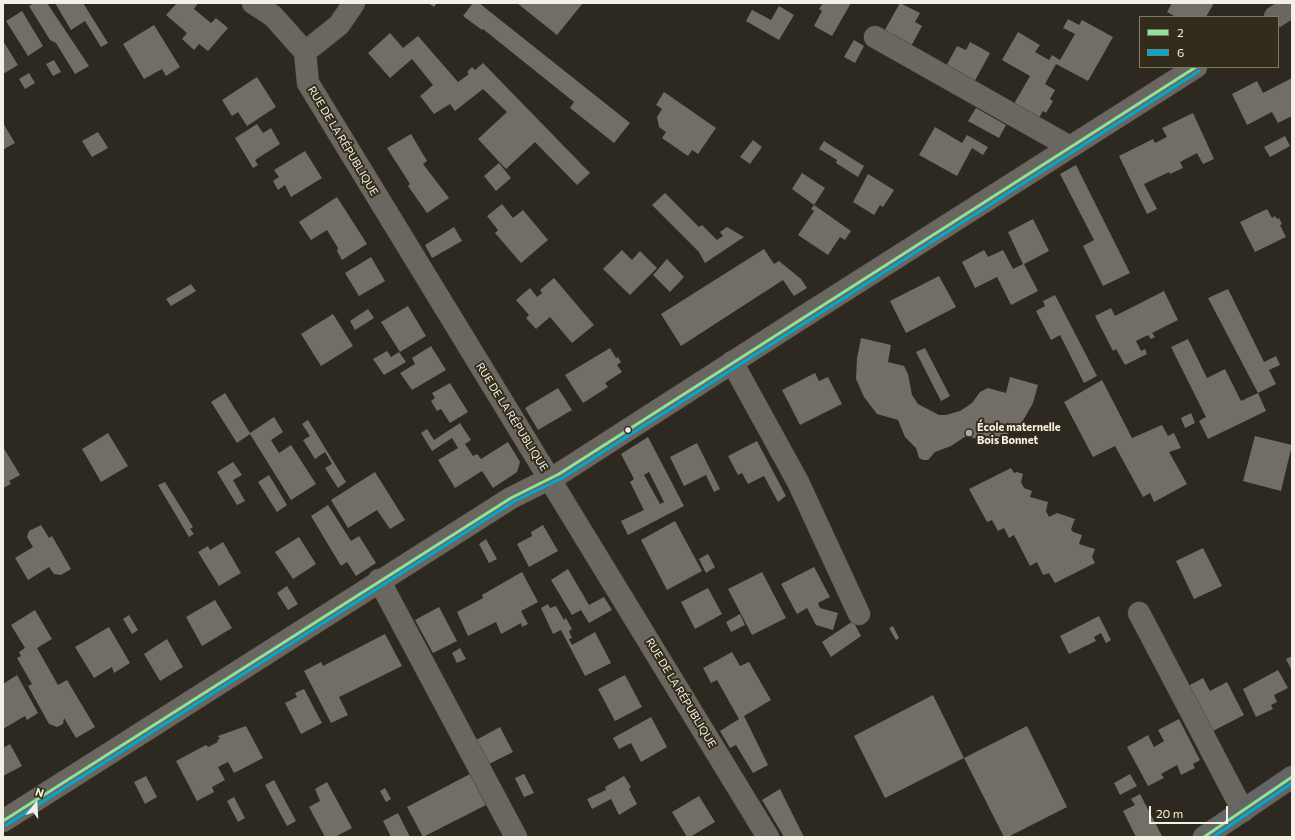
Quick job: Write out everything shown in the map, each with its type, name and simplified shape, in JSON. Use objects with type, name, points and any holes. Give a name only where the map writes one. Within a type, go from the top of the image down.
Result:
[{"type":"main road","points":[[1204,837],[1292,777]]},
{"type":"street","points":[[252,3],[273,16],[306,52],[340,25],[354,3]]},
{"type":"street","points":[[1277,16],[1292,6]]},
{"type":"street","points":[[875,37],[1070,147]]},
{"type":"street","name":"RUE DE LA RÉPUBLIQUE","points":[[306,52],[308,83],[768,837]]},
{"type":"street","points":[[3,820],[379,580],[511,498],[550,479],[1194,68]]},
{"type":"street","points":[[732,362],[798,482],[859,614]]},
{"type":"street","points":[[379,580],[516,837]]},
{"type":"street","points":[[1139,614],[1243,811]]},
{"type":"building","points":[[34,3],[47,3],[89,66],[75,74],[56,43],[50,40],[29,6]]},
{"type":"building","points":[[55,3],[83,3],[108,43],[101,47],[85,21],[71,30]]},
{"type":"building","points":[[177,3],[198,3],[194,9],[211,23],[216,18],[228,28],[208,51],[199,44],[194,50],[182,39],[187,33],[166,15]]},
{"type":"building","points":[[428,3],[437,3],[434,7]]},
{"type":"building","points":[[473,3],[479,3],[630,123],[614,143],[570,108],[574,102],[483,29],[482,30],[463,16]]},
{"type":"building","points":[[517,3],[583,3],[557,35]]},
{"type":"building","points":[[823,3],[851,3],[832,36],[814,26],[822,11],[819,9]]},
{"type":"building","points":[[900,3],[920,13],[915,22],[922,26],[909,50],[882,35]]},
{"type":"building","points":[[1172,3],[1214,3],[1207,16],[1174,16],[1167,12]]},
{"type":"building","points":[[779,6],[794,15],[779,40],[746,21],[752,10],[771,20]]},
{"type":"building","points":[[22,11],[43,46],[28,56],[6,21]]},
{"type":"building","points":[[1068,19],[1079,25],[1082,20],[1113,37],[1088,81],[1056,64],[1045,84],[1055,90],[1050,99],[1053,101],[1046,113],[1043,111],[1036,123],[1011,109],[1030,76],[1002,60],[1018,32],[1040,45],[1035,52],[1049,60],[1052,55],[1060,60],[1075,34],[1063,28]]},
{"type":"building","points":[[154,25],[180,67],[166,76],[162,69],[144,79],[123,44]]},
{"type":"building","points":[[390,33],[403,48],[418,36],[458,82],[469,74],[467,72],[472,67],[475,70],[483,63],[590,173],[577,185],[535,142],[506,169],[478,139],[507,112],[483,89],[455,111],[450,104],[434,114],[420,96],[433,85],[412,59],[390,78],[368,53]]},
{"type":"building","points":[[854,40],[864,46],[855,63],[844,57]]},
{"type":"building","points":[[3,41],[18,65],[3,74]]},
{"type":"building","points":[[970,42],[990,53],[972,86],[944,70],[957,46],[966,50]]},
{"type":"building","points":[[54,60],[61,72],[53,76],[46,64]]},
{"type":"building","points":[[29,73],[35,83],[25,89],[19,79]]},
{"type":"building","points":[[257,77],[276,107],[247,126],[238,112],[232,116],[222,100]]},
{"type":"building","points":[[1292,78],[1292,116],[1278,123],[1272,112],[1247,125],[1232,94],[1257,81],[1263,93]]},
{"type":"building","points":[[664,92],[716,128],[698,154],[692,150],[688,156],[662,138],[666,132],[659,127],[657,117],[662,109],[656,105]]},
{"type":"building","points":[[976,108],[1006,125],[999,138],[968,121]]},
{"type":"building","points":[[1193,113],[1214,159],[1203,164],[1197,153],[1180,162],[1183,168],[1170,174],[1169,172],[1144,184],[1157,209],[1147,214],[1119,156],[1153,139],[1155,143],[1167,137],[1162,128]]},
{"type":"building","points":[[3,123],[15,143],[4,149],[3,146]]},
{"type":"building","points":[[257,124],[263,133],[271,128],[280,144],[255,160],[258,165],[253,168],[235,138]]},
{"type":"building","points":[[935,127],[962,143],[967,135],[988,147],[983,155],[972,148],[957,176],[919,155]]},
{"type":"building","points":[[98,132],[108,148],[92,157],[82,141]]},
{"type":"building","points":[[411,134],[427,161],[423,164],[449,198],[427,213],[408,186],[410,184],[387,148]]},
{"type":"building","points":[[1285,136],[1290,146],[1270,157],[1264,147]]},
{"type":"building","points":[[753,140],[762,147],[750,164],[740,157]]},
{"type":"building","points":[[824,141],[864,166],[858,177],[836,163],[837,160],[819,149]]},
{"type":"building","points":[[305,151],[322,178],[291,197],[285,185],[278,190],[273,181],[279,177],[274,170]]},
{"type":"building","points":[[499,163],[511,178],[496,191],[484,176]]},
{"type":"building","points":[[1076,165],[1130,273],[1103,286],[1083,246],[1094,240],[1060,174]]},
{"type":"building","points":[[802,173],[825,188],[814,205],[792,189]]},
{"type":"building","points":[[868,174],[894,190],[883,207],[880,205],[874,215],[853,202]]},
{"type":"building","points":[[665,193],[699,227],[702,225],[717,240],[723,236],[720,232],[727,227],[744,237],[705,263],[699,252],[652,205]]},
{"type":"building","points":[[337,197],[367,244],[342,260],[337,251],[338,248],[327,230],[311,240],[299,222]]},
{"type":"building","points":[[502,204],[513,218],[523,210],[548,240],[521,263],[495,233],[498,230],[487,216]]},
{"type":"building","points":[[814,205],[851,231],[845,240],[840,237],[828,255],[798,235],[814,211],[811,209]]},
{"type":"building","points":[[1267,209],[1272,218],[1275,216],[1277,219],[1279,218],[1282,224],[1280,225],[1286,237],[1255,252],[1240,222]]},
{"type":"building","points":[[1033,219],[1049,251],[1024,264],[1038,291],[1011,305],[997,277],[975,288],[962,262],[984,250],[988,257],[1003,250],[1013,269],[1023,264],[1008,232]]},
{"type":"building","points":[[454,227],[462,241],[432,258],[425,245]]},
{"type":"building","points":[[764,249],[774,264],[779,261],[801,279],[807,288],[794,296],[783,280],[681,346],[661,314]]},
{"type":"building","points":[[622,250],[632,260],[640,251],[657,268],[630,295],[603,269]]},
{"type":"building","points":[[371,257],[385,281],[359,296],[345,273]]},
{"type":"building","points":[[667,259],[684,277],[670,292],[653,275]]},
{"type":"building","points":[[939,276],[956,307],[906,333],[890,301]]},
{"type":"building","points":[[554,278],[594,325],[572,343],[550,317],[536,329],[526,318],[529,315],[516,300],[530,288],[537,297],[542,293],[540,290]]},
{"type":"building","points":[[191,284],[196,291],[171,306],[166,299]]},
{"type":"building","points":[[1228,289],[1264,362],[1276,356],[1280,365],[1269,370],[1276,384],[1258,393],[1208,298]]},
{"type":"building","points":[[1164,291],[1178,320],[1152,333],[1155,337],[1151,339],[1148,335],[1136,341],[1141,351],[1145,349],[1147,354],[1125,365],[1116,349],[1113,351],[1095,316],[1111,308],[1115,316]]},
{"type":"building","points":[[1055,295],[1097,376],[1084,383],[1060,335],[1051,340],[1036,311],[1045,306],[1043,301]]},
{"type":"building","points":[[408,306],[426,336],[400,352],[381,322]]},
{"type":"building","points":[[368,309],[374,318],[355,330],[350,321]]},
{"type":"building","points":[[333,314],[353,346],[321,366],[301,334]]},
{"type":"building","points":[[861,338],[891,345],[888,362],[904,366],[908,374],[912,395],[918,404],[939,415],[946,415],[960,411],[972,403],[980,392],[988,388],[1006,393],[1010,377],[1038,385],[1033,403],[1021,424],[1006,435],[986,441],[966,436],[951,446],[935,452],[928,460],[923,460],[919,458],[916,448],[905,437],[898,420],[877,414],[864,397],[856,379],[857,358]]},
{"type":"building","points":[[1188,339],[1207,378],[1225,369],[1241,401],[1258,393],[1266,411],[1208,439],[1199,421],[1206,417],[1171,347]]},
{"type":"building","points":[[431,346],[446,370],[412,390],[400,373],[415,364],[412,358]]},
{"type":"building","points":[[610,348],[616,358],[618,357],[621,362],[617,365],[622,372],[605,383],[608,387],[583,403],[565,375]]},
{"type":"building","points":[[925,348],[950,396],[941,401],[916,352]]},
{"type":"building","points":[[387,351],[391,357],[399,352],[406,362],[384,375],[373,359]]},
{"type":"building","points":[[815,373],[819,381],[828,377],[842,404],[800,425],[782,390]]},
{"type":"building","points":[[1102,380],[1132,438],[1162,425],[1168,436],[1174,433],[1181,448],[1169,452],[1187,484],[1154,502],[1150,493],[1143,497],[1115,446],[1093,457],[1064,402]]},
{"type":"building","points":[[450,383],[468,412],[450,423],[441,409],[437,411],[431,401],[435,398],[432,393]]},
{"type":"building","points":[[558,388],[572,410],[538,430],[525,408]]},
{"type":"building","points":[[225,393],[250,433],[274,417],[283,432],[271,440],[279,453],[291,445],[316,484],[291,500],[250,434],[237,443],[211,402]]},
{"type":"building","points":[[1191,413],[1195,423],[1185,428],[1181,418]]},
{"type":"building","points":[[308,420],[346,482],[338,488],[325,468],[332,464],[325,452],[315,459],[303,440],[310,436],[302,424]]},
{"type":"building","points":[[460,423],[471,440],[465,444],[473,456],[477,454],[481,459],[508,442],[520,462],[517,472],[493,488],[482,471],[455,488],[438,460],[458,448],[452,438],[432,451],[421,433],[427,429],[434,440]]},
{"type":"building","points":[[108,433],[128,466],[101,482],[82,449]]},
{"type":"building","points":[[1255,436],[1292,445],[1281,491],[1243,481]]},
{"type":"building","points":[[648,437],[684,506],[628,535],[621,521],[644,510],[630,482],[634,479],[621,454]],"holes":[[[649,472],[664,502],[660,504],[644,475]]]},
{"type":"building","points":[[757,441],[786,496],[778,502],[764,476],[748,484],[742,473],[738,475],[728,456]]},
{"type":"building","points":[[697,443],[720,489],[714,492],[706,475],[684,486],[670,457]]},
{"type":"building","points":[[3,447],[20,475],[9,481],[11,484],[3,488]]},
{"type":"building","points":[[233,462],[242,475],[233,480],[245,501],[237,505],[217,472]]},
{"type":"building","points":[[1011,468],[1014,473],[1017,472],[1023,474],[1021,482],[1024,488],[1032,491],[1030,497],[1048,502],[1046,511],[1049,517],[1057,513],[1075,519],[1071,529],[1073,532],[1082,535],[1079,544],[1095,549],[1092,557],[1095,563],[1055,583],[1049,573],[1043,575],[1037,562],[1030,566],[1014,535],[1009,538],[1004,528],[998,531],[992,520],[987,522],[969,489]]},
{"type":"building","points":[[375,472],[405,520],[390,529],[377,510],[348,528],[331,500]]},
{"type":"building","points":[[269,475],[287,505],[277,512],[258,482]]},
{"type":"building","points":[[165,482],[193,527],[190,529],[194,534],[189,537],[158,485]]},
{"type":"building","points":[[328,505],[351,541],[359,536],[376,563],[356,576],[347,562],[341,566],[311,516]]},
{"type":"building","points":[[675,521],[702,571],[667,590],[641,540]]},
{"type":"building","points":[[41,525],[49,538],[52,536],[71,569],[61,575],[54,574],[49,567],[28,580],[15,558],[33,547],[27,537],[29,531]]},
{"type":"building","points":[[543,525],[558,551],[529,567],[517,544],[532,536],[531,532]]},
{"type":"building","points":[[299,537],[316,564],[293,579],[275,552]]},
{"type":"building","points":[[486,539],[497,559],[489,563],[479,544]]},
{"type":"building","points":[[223,542],[241,573],[219,586],[198,552],[208,546],[210,550]]},
{"type":"building","points":[[1203,548],[1222,586],[1194,599],[1176,561]]},
{"type":"building","points":[[708,554],[715,567],[706,573],[699,559]]},
{"type":"building","points":[[814,567],[830,597],[818,603],[820,608],[838,613],[833,630],[816,625],[807,608],[797,614],[781,584]]},
{"type":"building","points":[[568,569],[589,605],[604,597],[612,610],[589,623],[581,610],[572,615],[551,580]]},
{"type":"building","points":[[522,572],[538,602],[521,611],[528,624],[522,627],[521,623],[501,634],[496,622],[468,636],[457,612],[483,598],[482,595]]},
{"type":"building","points":[[762,572],[786,618],[752,635],[728,589]]},
{"type":"building","points":[[287,586],[298,604],[288,610],[277,593]]},
{"type":"building","points":[[708,588],[722,614],[695,629],[681,602]]},
{"type":"building","points":[[215,600],[232,628],[202,646],[186,617]]},
{"type":"building","points":[[548,604],[550,608],[556,606],[564,620],[566,618],[572,629],[569,631],[572,638],[569,639],[572,645],[595,632],[611,663],[585,676],[561,630],[553,634],[541,608]]},
{"type":"building","points":[[439,607],[457,641],[433,653],[415,620]]},
{"type":"building","points":[[35,610],[52,639],[37,648],[58,685],[67,680],[95,727],[76,738],[64,718],[63,724],[57,727],[49,724],[28,686],[32,684],[17,658],[21,656],[19,652],[25,648],[11,625]]},
{"type":"building","points":[[740,614],[745,625],[731,632],[726,622]]},
{"type":"building","points":[[129,615],[138,630],[132,634],[123,619]]},
{"type":"building","points":[[1099,616],[1111,640],[1106,643],[1101,633],[1094,637],[1096,641],[1069,654],[1060,636]]},
{"type":"building","points":[[853,621],[861,636],[831,657],[822,642]]},
{"type":"building","points":[[893,626],[899,638],[896,640],[889,628]]},
{"type":"building","points":[[109,627],[130,663],[114,673],[112,667],[94,678],[75,647]]},
{"type":"building","points":[[385,634],[402,666],[339,697],[348,715],[331,723],[304,671],[321,662],[323,666]]},
{"type":"building","points":[[167,639],[183,667],[160,681],[144,654]]},
{"type":"building","points":[[460,648],[466,659],[457,663],[452,653]]},
{"type":"building","points":[[732,652],[740,666],[749,662],[771,700],[744,716],[768,765],[753,773],[736,745],[730,748],[720,731],[739,719],[717,680],[711,683],[703,668]]},
{"type":"building","points":[[1292,656],[1292,671],[1286,659]]},
{"type":"building","points":[[1278,670],[1288,688],[1274,695],[1277,702],[1271,705],[1273,709],[1256,717],[1243,689]]},
{"type":"building","points":[[17,675],[38,713],[27,720],[25,716],[3,729],[3,684]]},
{"type":"building","points":[[625,675],[642,707],[615,721],[598,689]]},
{"type":"building","points":[[1203,678],[1210,691],[1227,682],[1244,715],[1211,732],[1186,687]]},
{"type":"building","points":[[304,689],[322,723],[301,734],[285,703],[297,697],[295,693]]},
{"type":"building","points":[[933,695],[964,758],[885,798],[854,736]]},
{"type":"building","points":[[651,717],[667,747],[641,762],[631,743],[619,749],[613,738]]},
{"type":"building","points":[[1179,719],[1200,760],[1193,764],[1195,768],[1181,775],[1177,765],[1161,774],[1164,778],[1148,786],[1127,747],[1148,735],[1154,747],[1164,741],[1158,730]]},
{"type":"building","points":[[246,726],[263,758],[234,773],[228,762],[218,767],[225,780],[212,787],[214,792],[197,801],[176,761],[206,745],[208,747],[218,742],[217,740],[220,739],[218,736]]},
{"type":"building","points":[[1027,726],[1067,807],[1008,837],[1004,837],[964,758]]},
{"type":"building","points":[[500,727],[513,752],[489,764],[476,740]]},
{"type":"building","points":[[10,744],[22,766],[3,776],[3,748]]},
{"type":"building","points":[[470,774],[486,805],[423,837],[407,807]]},
{"type":"building","points":[[524,774],[534,793],[524,797],[515,778]]},
{"type":"building","points":[[1130,774],[1137,786],[1120,795],[1114,783]]},
{"type":"building","points":[[146,776],[157,797],[145,804],[134,782]]},
{"type":"building","points":[[624,776],[631,787],[629,789],[637,804],[619,815],[611,799],[592,809],[587,799],[606,790],[605,787]]},
{"type":"building","points":[[274,780],[296,821],[287,826],[265,785]]},
{"type":"building","points":[[327,782],[352,828],[335,837],[325,837],[309,807],[320,801],[315,789]]},
{"type":"building","points":[[385,788],[391,799],[386,802],[380,791]]},
{"type":"building","points":[[780,789],[804,837],[784,837],[762,800]]},
{"type":"building","points":[[1140,794],[1162,836],[1161,837],[1136,837],[1123,811],[1135,805],[1131,799]]},
{"type":"building","points":[[699,796],[715,822],[690,837],[687,837],[672,812]]},
{"type":"building","points":[[234,797],[245,818],[238,822],[227,801]]},
{"type":"building","points":[[398,813],[410,837],[391,837],[383,821]]},
{"type":"transit line","name":"2","points":[[3,821],[511,498],[559,474],[1194,68]]},
{"type":"transit line","name":"6","points":[[6,825],[513,502],[562,478],[1199,71]]},
{"type":"transit line","name":"2","points":[[1204,837],[1292,777]]},
{"type":"transit line","name":"6","points":[[1213,837],[1292,783]]},
{"type":"place","name":"École maternelle Bois Bonnet","points":[[969,433]]}]
